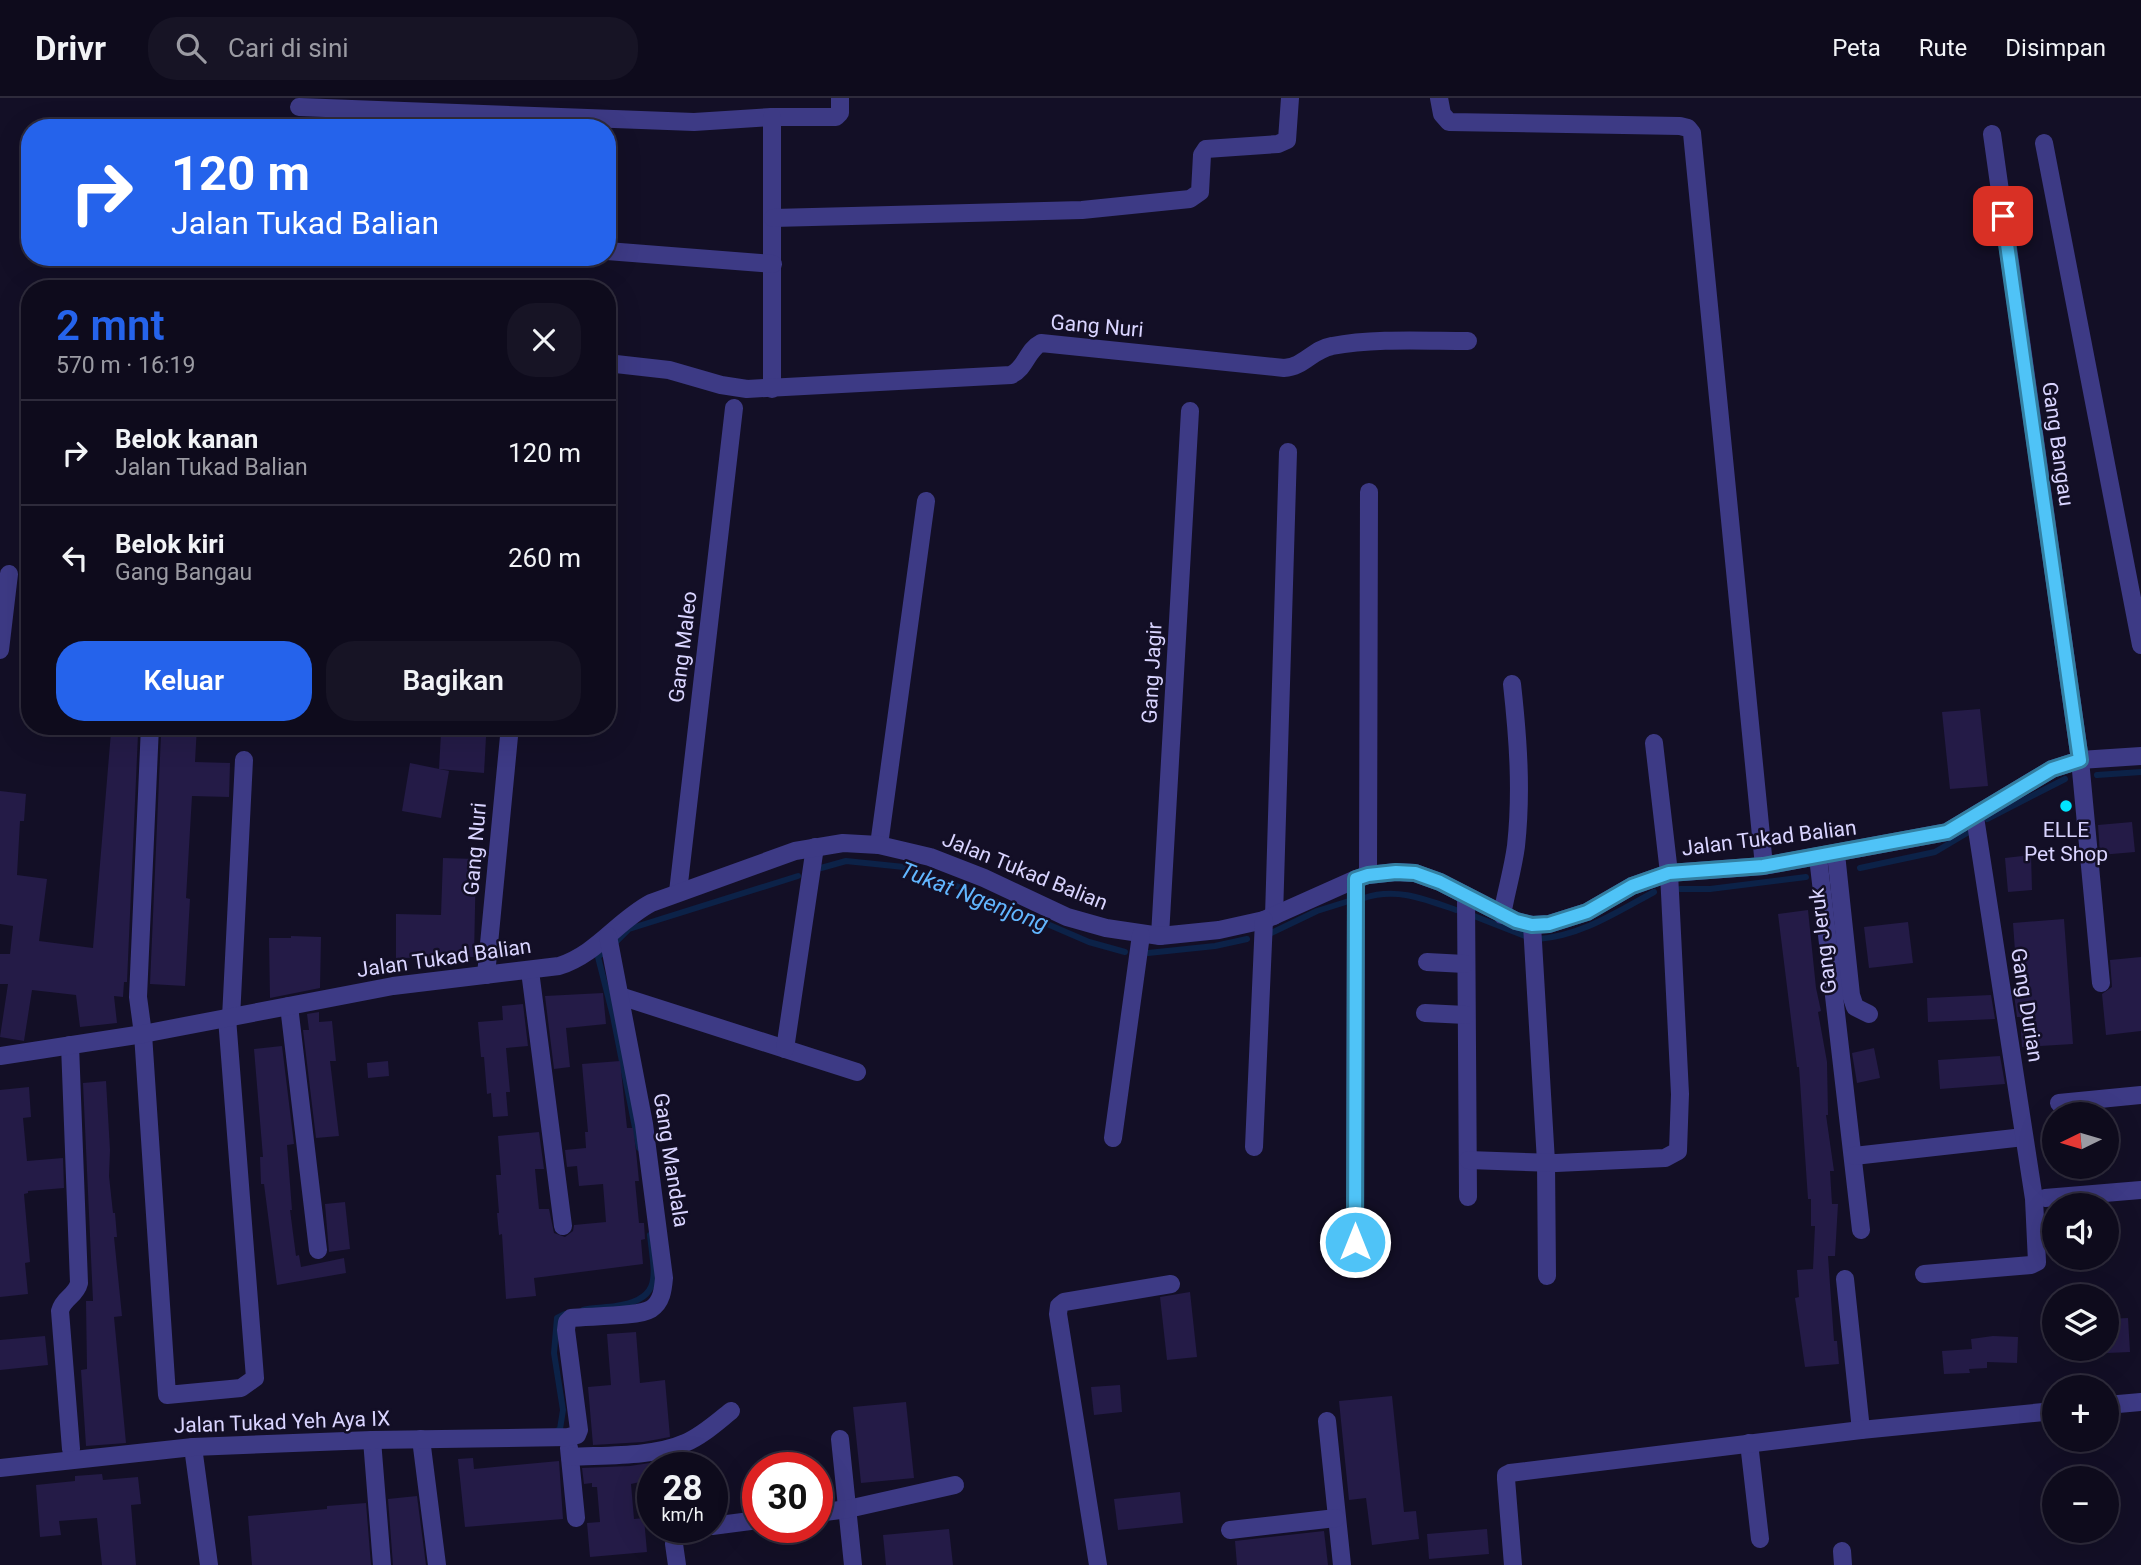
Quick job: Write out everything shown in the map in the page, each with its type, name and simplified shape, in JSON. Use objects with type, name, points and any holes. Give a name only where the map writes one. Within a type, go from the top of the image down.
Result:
[{"type":"street","points":[[616,119],[694,122],[772,117],[836,117],[840,113],[840,98]]},
{"type":"street","points":[[773,218],[1082,210],[1190,199],[1200,192],[1202,155],[1206,149],[1278,144],[1287,141],[1290,98]]},
{"type":"street","points":[[1439,98],[1442,114],[1449,122],[1680,126],[1688,128],[1692,133],[1763,866]]},
{"type":"street","points":[[299,107],[615,119]]},
{"type":"street","points":[[772,117],[772,389]]},
{"type":"street","name":"Gang Bangau","points":[[1992,134],[2080,760],[2101,983]]},
{"type":"street","points":[[2044,143],[2141,645]]},
{"type":"street","points":[[616,252],[773,264]]},
{"type":"street","name":"Gang Nuri","points":[[616,364],[669,370],[721,385],[772,389],[1011,374],[1019,371],[1035,346],[1041,343],[1284,368],[1299,366],[1315,353],[1331,346],[1394,341],[1468,341]]},
{"type":"street","name":"Gang Maleo","points":[[678,892],[734,408]]},
{"type":"street","name":"Gang Jagir","points":[[1165,936],[1190,411]]},
{"type":"street","points":[[1254,1147],[1269,918],[1288,452]]},
{"type":"street","points":[[1355,1242],[1369,492]]},
{"type":"street","points":[[880,845],[926,501]]},
{"type":"street","points":[[0,650],[9,574]]},
{"type":"street","name":"Gang Jagir","points":[[1165,936],[1187,644]]},
{"type":"street","points":[[1502,915],[1516,847],[1520,792],[1519,744],[1512,684]]},
{"type":"street","points":[[150,735],[138,997],[143,1034],[167,1395],[241,1388],[254,1378],[229,1018],[244,760]]},
{"type":"street","name":"Gang Nuri","points":[[486,975],[509,735]]},
{"type":"street","points":[[1468,1160],[1546,1162],[1665,1158],[1678,1151],[1681,1094],[1669,873],[1654,743]]},
{"type":"street","name":"Jalan Tukad Balian","points":[[0,1056],[143,1034],[393,986],[530,971],[574,961],[593,950],[634,911],[762,862],[815,847],[843,843],[880,845],[954,865],[1067,916],[1141,935],[1165,936],[1219,930],[1269,918],[1362,877],[1396,872],[1415,873],[1440,882],[1502,915],[1532,925],[1549,924],[1587,912],[1632,886],[1669,873],[1763,866],[1947,832],[2052,769],[2080,760],[2141,756]]},
{"type":"street","name":"Gang Durian","points":[[1924,1274],[2035,1264],[2037,1258],[2039,1199],[2024,1138],[1975,817]]},
{"type":"street","points":[[785,1049],[815,847]]},
{"type":"street","points":[[1827,856],[1861,1230]]},
{"type":"street","name":"Gang Jeruk","points":[[1827,856],[1851,995],[1855,1007],[1869,1014]]},
{"type":"street","points":[[1466,896],[1468,1198]]},
{"type":"street","points":[[1532,925],[1546,1162],[1547,1276]]},
{"type":"street","points":[[1113,1138],[1141,935]]},
{"type":"street","name":"Gang Mandala","points":[[568,1437],[576,1435],[579,1430],[567,1322],[572,1318],[640,1312],[652,1308],[660,1299],[664,1286],[663,1259],[644,1124],[608,936]]},
{"type":"street","points":[[1427,962],[1465,964]]},
{"type":"street","points":[[530,971],[564,1226]]},
{"type":"street","points":[[620,996],[858,1072]]},
{"type":"street","points":[[289,1006],[318,1250]]},
{"type":"street","points":[[1425,1013],[1466,1015]]},
{"type":"street","points":[[70,1045],[79,1283],[76,1291],[62,1303],[60,1311],[71,1449]]},
{"type":"street","points":[[2069,1102],[2141,1095]]},
{"type":"street","points":[[1854,1156],[2024,1138]]},
{"type":"street","points":[[2039,1199],[2141,1191]]},
{"type":"street","points":[[1845,1279],[1861,1430]]},
{"type":"street","points":[[1098,1565],[1058,1314],[1059,1306],[1064,1302],[1171,1284]]},
{"type":"street","points":[[2119,1404],[2141,1402]]},
{"type":"street","points":[[570,1457],[672,1447],[686,1443],[731,1411]]},
{"type":"street","points":[[1513,1565],[1506,1475],[1749,1443],[2042,1412]]},
{"type":"street","points":[[1327,1421],[1342,1565]]},
{"type":"street","points":[[568,1437],[576,1518]]},
{"type":"street","name":"Jalan Tukad Yeh Aya IX","points":[[0,1468],[194,1447],[372,1440],[568,1437]]},
{"type":"street","points":[[421,1439],[437,1565]]},
{"type":"street","points":[[840,1439],[853,1565]]},
{"type":"street","points":[[372,1440],[382,1565]]},
{"type":"street","points":[[1749,1443],[1760,1539]]},
{"type":"street","points":[[194,1447],[209,1565]]},
{"type":"street","points":[[833,1511],[955,1485]]},
{"type":"street","points":[[1230,1530],[1336,1518]]},
{"type":"street","points":[[674,1543],[677,1565]]},
{"type":"building","points":[[1980,709],[1988,786],[1950,789],[1942,712]]},
{"type":"building","points":[[111,735],[138,735],[127,982],[124,982],[123,997],[114,996],[117,1023],[80,1027],[76,995],[32,990],[24,1041],[0,1037],[8,984],[0,984],[0,954],[10,954],[13,926],[0,924],[0,791],[26,794],[24,821],[20,821],[17,875],[47,879],[39,941],[93,948]]},
{"type":"building","points":[[161,735],[196,735],[195,762],[230,763],[229,797],[192,796],[186,898],[190,899],[185,986],[150,984]]},
{"type":"building","points":[[441,735],[486,737],[484,773],[439,769]]},
{"type":"building","points":[[410,763],[449,771],[441,818],[402,811]]},
{"type":"building","points":[[2132,822],[2135,852],[2100,855],[2098,825]]},
{"type":"building","points":[[2031,855],[2032,890],[2008,892],[2005,858]]},
{"type":"building","points":[[443,858],[476,859],[474,957],[396,958],[396,914],[441,915]]},
{"type":"building","points":[[1808,910],[1821,1011],[1818,1012],[1827,1062],[1826,1115],[1834,1171],[1830,1171],[1832,1204],[1838,1204],[1835,1256],[1828,1256],[1834,1341],[1837,1341],[1839,1364],[1805,1367],[1795,1298],[1799,1297],[1797,1270],[1813,1269],[1815,1226],[1811,1226],[1799,1067],[1778,914]]},
{"type":"building","points":[[2064,919],[2073,1044],[2022,1047],[2020,1017],[2017,1017],[2014,994],[2018,993],[2013,923]]},
{"type":"building","points":[[1908,922],[1913,963],[1869,968],[1864,927]]},
{"type":"building","points":[[321,937],[320,988],[270,998],[269,938]]},
{"type":"building","points":[[2141,957],[2141,1031],[2106,1035],[2102,994],[2112,987],[2110,960]]},
{"type":"building","points":[[603,993],[606,1024],[566,1028],[570,1067],[554,1069],[545,996]]},
{"type":"building","points":[[1991,995],[1995,1019],[1928,1022],[1927,998]]},
{"type":"building","points":[[523,1004],[528,1046],[506,1048],[510,1092],[506,1092],[508,1116],[493,1117],[491,1093],[487,1094],[484,1057],[481,1057],[478,1022],[503,1020],[502,1006]]},
{"type":"building","points":[[319,1012],[319,1022],[332,1021],[336,1061],[330,1061],[339,1136],[316,1138],[303,1030],[309,1030],[307,1014]]},
{"type":"building","points":[[282,1046],[294,1144],[287,1145],[290,1210],[296,1256],[299,1255],[301,1267],[344,1258],[346,1273],[277,1285],[264,1184],[261,1184],[260,1157],[263,1157],[254,1049]]},
{"type":"building","points":[[1874,1048],[1880,1078],[1857,1083],[1852,1053]]},
{"type":"building","points":[[2000,1056],[2005,1084],[1940,1089],[1938,1060]]},
{"type":"building","points":[[388,1061],[389,1076],[368,1078],[367,1063]]},
{"type":"building","points":[[620,1061],[627,1128],[633,1128],[636,1151],[639,1181],[635,1181],[639,1223],[644,1223],[645,1239],[641,1240],[643,1264],[534,1278],[536,1296],[506,1299],[502,1234],[499,1235],[497,1213],[496,1175],[501,1175],[498,1136],[539,1132],[544,1169],[535,1169],[539,1209],[549,1209],[554,1233],[565,1237],[573,1231],[574,1225],[606,1222],[603,1184],[579,1186],[577,1166],[567,1167],[565,1150],[586,1148],[585,1132],[588,1132],[582,1064]]},
{"type":"building","points":[[106,1081],[109,1176],[115,1213],[117,1237],[114,1237],[122,1316],[114,1317],[126,1443],[86,1446],[81,1370],[87,1369],[86,1301],[93,1301],[83,1083]]},
{"type":"building","points":[[29,1087],[31,1117],[23,1118],[27,1161],[63,1158],[64,1188],[28,1191],[24,1194],[30,1262],[25,1263],[28,1294],[0,1297],[0,1090]]},
{"type":"building","points":[[345,1202],[350,1249],[329,1252],[325,1204]]},
{"type":"building","points":[[1190,1292],[1197,1357],[1167,1360],[1160,1297]]},
{"type":"building","points":[[2119,1318],[2128,1318],[2130,1352],[2119,1352]]},
{"type":"building","points":[[636,1332],[640,1383],[665,1380],[670,1437],[643,1442],[593,1445],[588,1387],[611,1385],[607,1334]]},
{"type":"building","points":[[45,1336],[48,1365],[0,1370],[0,1340]]},
{"type":"building","points":[[2018,1337],[2017,1363],[1987,1362],[1987,1368],[1969,1369],[1970,1373],[1944,1374],[1942,1351],[1972,1349],[1971,1339]]},
{"type":"building","points":[[1120,1385],[1122,1412],[1094,1415],[1091,1387]]},
{"type":"building","points":[[1392,1396],[1404,1512],[1416,1511],[1419,1539],[1372,1545],[1366,1498],[1349,1500],[1339,1401]]},
{"type":"building","points":[[906,1402],[914,1478],[861,1483],[853,1407]]},
{"type":"building","points":[[473,1458],[474,1469],[559,1461],[563,1519],[465,1527],[458,1459]]},
{"type":"building","points":[[637,1465],[637,1483],[631,1484],[634,1519],[637,1519],[637,1543],[646,1543],[647,1552],[590,1557],[587,1523],[600,1522],[597,1487],[592,1487],[592,1483],[584,1484],[582,1468]]},
{"type":"building","points":[[102,1474],[103,1480],[138,1477],[141,1504],[131,1505],[136,1565],[102,1565],[97,1518],[59,1521],[61,1535],[40,1537],[36,1485],[75,1481],[75,1476]]},
{"type":"building","points":[[1180,1492],[1183,1523],[1118,1530],[1114,1499]]},
{"type":"building","points":[[417,1496],[426,1565],[393,1565],[388,1499]]},
{"type":"building","points":[[366,1503],[371,1565],[252,1565],[248,1516]]},
{"type":"building","points":[[949,1529],[953,1565],[886,1565],[883,1535]]},
{"type":"building","points":[[1487,1529],[1489,1554],[1429,1559],[1427,1534]]},
{"type":"building","points":[[1324,1531],[1328,1565],[1237,1565],[1235,1541]]},
{"type":"waterway","name":"Tukat Ngenjong","points":[[2097,775],[2141,772]]},
{"type":"waterway","name":"Tukat Ngenjong","points":[[1987,819],[2065,779]]},
{"type":"waterway","name":"Tukat Ngenjong","points":[[1860,868],[1935,852],[1967,833]]},
{"type":"waterway","name":"Tukat Ngenjong","points":[[821,868],[846,861],[904,867],[978,894],[1089,942],[1125,952]]},
{"type":"waterway","name":"Tukat Ngenjong","points":[[614,944],[629,929],[798,876]]},
{"type":"waterway","name":"Tukat Ngenjong","points":[[1680,889],[1710,889],[1806,877]]},
{"type":"waterway","name":"Tukat Ngenjong","points":[[1538,939],[1584,928],[1654,892]]},
{"type":"waterway","name":"Tukat Ngenjong","points":[[1364,898],[1399,894],[1422,898],[1456,910]]},
{"type":"waterway","name":"Tukat Ngenjong","points":[[1269,934],[1317,911],[1349,901]]},
{"type":"waterway","name":"Tukat Ngenjong","points":[[1474,916],[1525,936]]},
{"type":"waterway","name":"Tukat Ngenjong","points":[[1148,953],[1215,946],[1247,939]]},
{"type":"waterway","points":[[607,950],[598,957],[613,1016],[639,1148]]},
{"type":"waterway","points":[[583,1310],[631,1303],[649,1291],[654,1273],[650,1235]]},
{"type":"waterway","points":[[553,1433],[560,1429],[563,1410],[554,1353],[557,1318],[565,1314]]},
{"type":"place","name":"ELLE Pet Shop","points":[[2066,806]]},
{"type":"route","points":[[1355,1242],[1356,879],[1396,872],[1415,873],[1440,882],[1516,921],[1532,925],[1549,924],[1587,912],[1632,886],[1669,873],[1763,866],[1947,832],[2052,769],[2080,760],[2003,216]]}]
